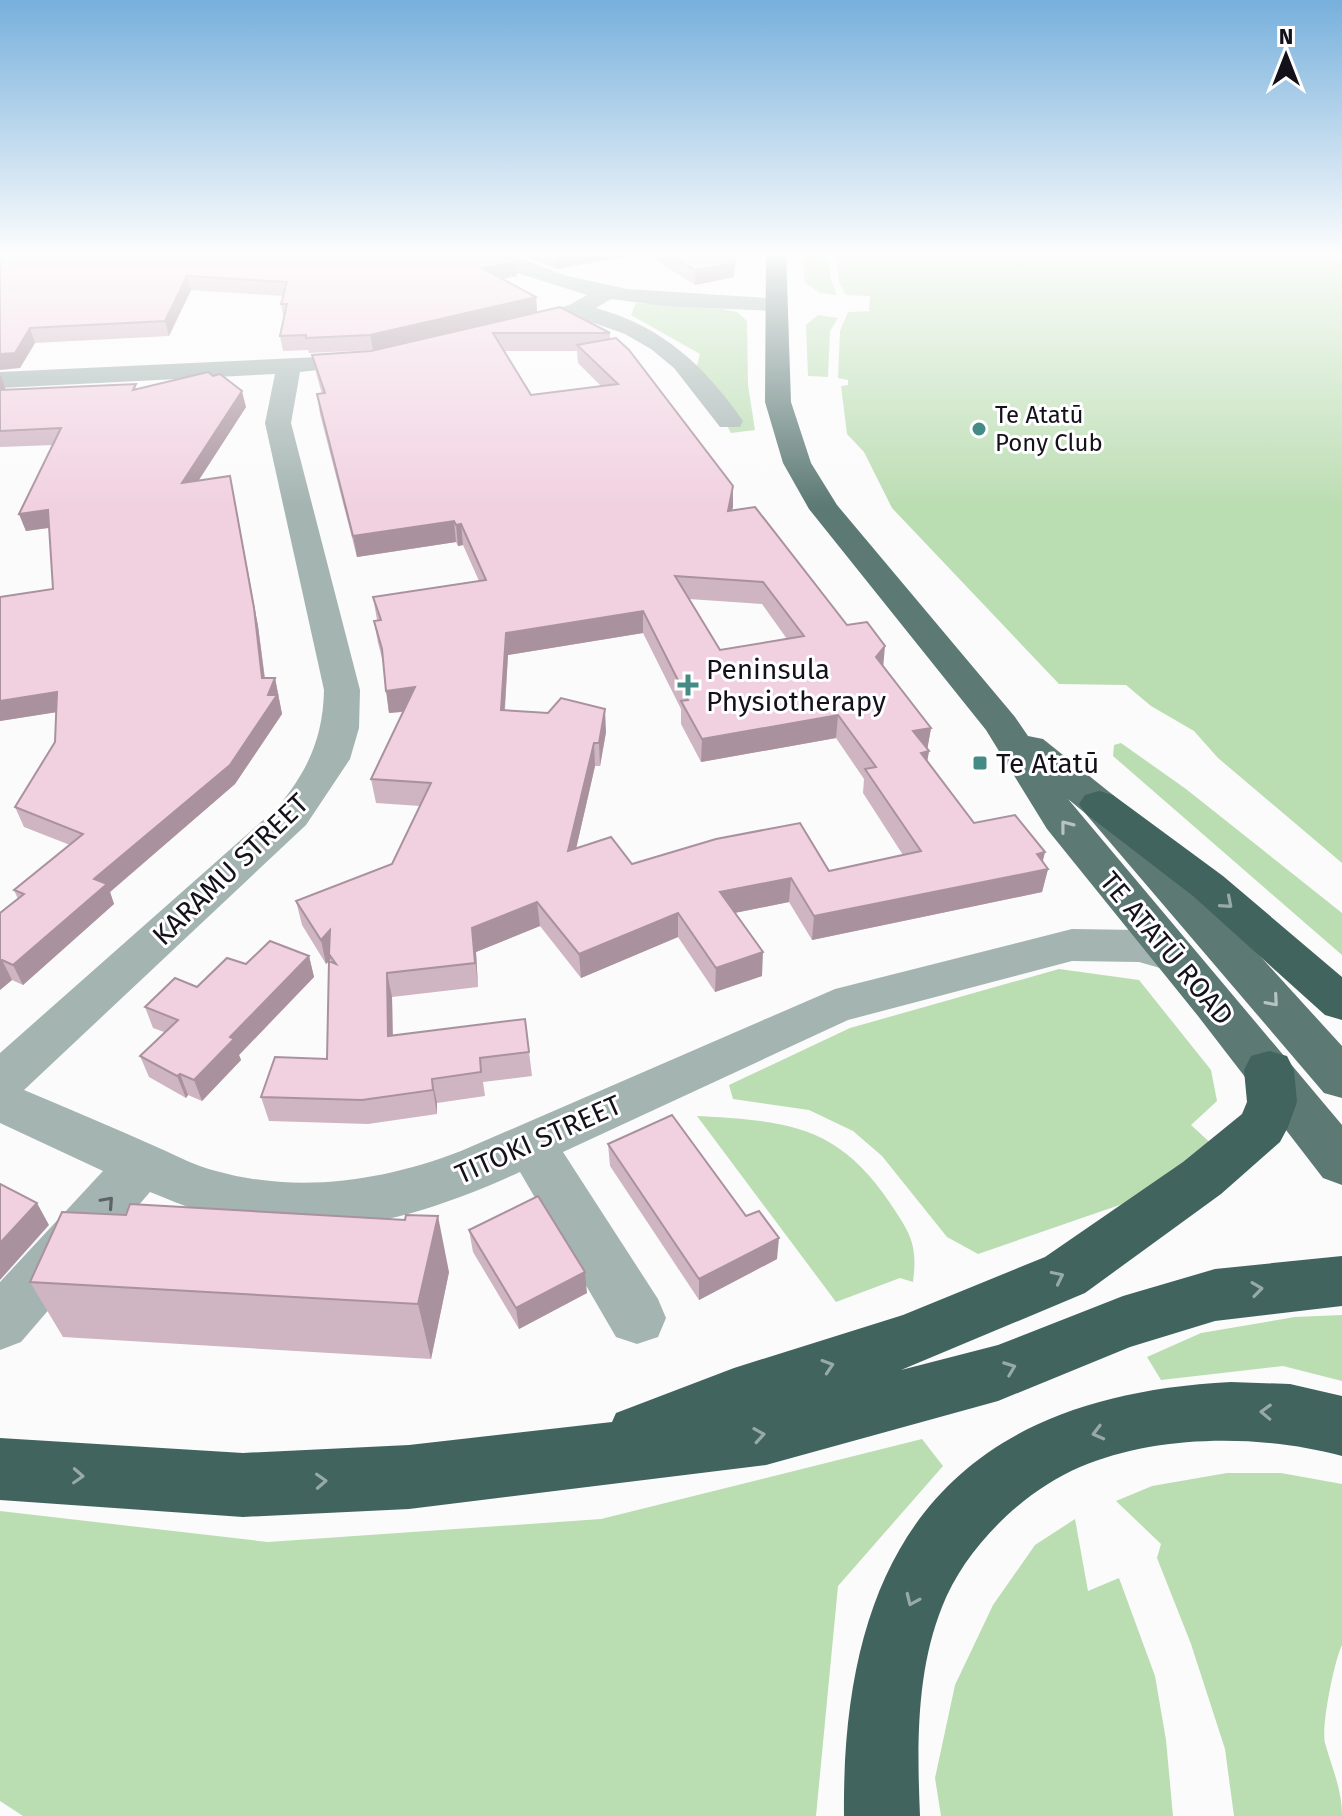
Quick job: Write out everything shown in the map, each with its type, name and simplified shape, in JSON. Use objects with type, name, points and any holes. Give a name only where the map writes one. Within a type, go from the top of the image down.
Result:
[{"type":"highway","points":[[1099,804],[1208,886],[1342,1003]]},
{"type":"highway","points":[[571,1460],[734,1397],[909,1340],[1065,1275],[1202,1178],[1262,1127],[1272,1102],[1269,1070]]},
{"type":"highway","points":[[0,1469],[243,1485],[409,1477],[766,1435],[998,1373],[1123,1323],[1215,1295],[1342,1281]]},
{"type":"highway","points":[[882,1816],[879,1755],[889,1665],[907,1611],[934,1552],[980,1498],[1028,1462],[1067,1441],[1174,1415],[1243,1411],[1284,1413],[1342,1426]]},
{"type":"main road","name":"TE ATATŪ ROAD","points":[[776,337],[778,402],[797,463],[824,509],[1002,725],[1061,820],[1269,1070],[1342,1163]]},
{"type":"main road","name":"TE ATATŪ ROAD","points":[[1002,725],[1099,804],[1342,1079]]},
{"type":"street","points":[[644,337],[682,362],[730,421]]},
{"type":"street","points":[[0,380],[336,363]]},
{"type":"street","name":"KARAMU STREET","points":[[0,1082],[292,816],[334,757],[342,720],[342,690],[278,423],[289,366]]},
{"type":"street","name":"TITOKI STREET","points":[[1072,945],[1100,921],[1115,886]]},
{"type":"street","name":"TITOKI STREET","points":[[0,1101],[208,1192],[250,1202],[320,1206],[376,1200],[421,1190],[835,1006],[1072,945],[1139,946],[1174,956]]},
{"type":"street","points":[[530,1143],[637,1318]]},
{"type":"street","points":[[0,1323],[142,1164]]},
{"type":"green space","points":[[669,337],[747,337],[748,385],[755,430],[731,433],[696,369],[700,354]]},
{"type":"green space","points":[[806,337],[830,337],[828,377],[808,376]]},
{"type":"green space","points":[[840,337],[1342,337],[1342,863],[1218,758],[1194,731],[1151,706],[1126,685],[1059,684],[892,508],[864,452],[847,434],[841,386],[848,385],[848,380],[838,378]]},
{"type":"green space","points":[[1121,743],[1186,789],[1342,913],[1342,955],[1113,756],[1114,745]]},
{"type":"green space","points":[[1059,969],[1139,980],[1211,1070],[1217,1101],[1191,1125],[1215,1147],[1134,1200],[978,1254],[947,1237],[882,1156],[853,1131],[809,1110],[733,1099],[729,1085],[850,1028]]},
{"type":"green space","points":[[697,1116],[783,1125],[829,1142],[850,1157],[870,1177],[907,1231],[913,1248],[913,1282],[900,1278],[836,1302]]},
{"type":"green space","points":[[1342,1315],[1342,1381],[1283,1366],[1161,1380],[1147,1357],[1201,1333],[1295,1317]]},
{"type":"green space","points":[[922,1439],[943,1466],[838,1586],[816,1816],[23,1816],[0,1801],[0,1511],[268,1542],[601,1519]]},
{"type":"green space","points":[[1227,1473],[1281,1473],[1342,1484],[1342,1645],[1329,1694],[1324,1735],[1342,1816],[1234,1816],[1225,1749],[1191,1644],[1157,1558],[1161,1544],[1116,1501],[1152,1486]]},
{"type":"green space","points":[[1075,1519],[1088,1591],[1119,1578],[1155,1676],[1166,1740],[1173,1816],[941,1816],[935,1778],[955,1685],[993,1605],[1035,1545]]},
{"type":"building","points":[[0,337],[25,337],[15,353],[0,354]]},
{"type":"building","points":[[432,337],[495,337],[531,395],[618,384],[577,345],[616,338],[629,350],[733,486],[728,511],[755,507],[847,625],[867,622],[885,646],[876,657],[931,728],[913,731],[929,751],[921,753],[974,823],[1015,815],[1045,852],[1037,854],[1048,869],[814,916],[791,878],[720,892],[763,952],[716,968],[678,913],[579,954],[537,902],[472,928],[475,963],[387,973],[388,1036],[525,1019],[529,1052],[480,1058],[481,1072],[432,1079],[433,1090],[362,1100],[261,1097],[275,1057],[327,1059],[329,961],[336,964],[329,954],[330,930],[321,940],[296,901],[392,864],[431,783],[371,779],[415,687],[386,691],[382,649],[374,621],[381,620],[373,597],[486,580],[461,524],[456,525],[454,521],[353,536],[317,394],[325,393],[312,355],[371,351]],"holes":[[[675,576],[763,582],[804,636],[720,650]],[[643,611],[688,700],[681,701],[702,739],[838,715],[876,767],[865,769],[921,851],[829,871],[800,823],[716,839],[632,864],[611,837],[568,851],[594,743],[599,743],[605,709],[561,698],[548,713],[501,710],[506,633]]]},
{"type":"building","points":[[208,372],[213,376],[220,374],[242,391],[182,483],[230,476],[254,608],[262,678],[275,678],[268,695],[277,695],[230,765],[94,879],[107,884],[13,965],[0,962],[0,913],[24,894],[14,890],[83,834],[15,807],[55,742],[57,692],[0,701],[0,597],[53,589],[48,510],[19,514],[61,428],[0,431],[0,390],[136,384],[133,390]]},
{"type":"building","points":[[270,941],[309,956],[230,1037],[234,1039],[194,1080],[180,1074],[177,1076],[140,1056],[178,1020],[145,1007],[175,978],[197,987],[227,958],[246,964]]},
{"type":"building","points":[[672,1115],[746,1216],[759,1211],[779,1238],[699,1279],[608,1144]]},
{"type":"building","points":[[0,1184],[37,1203],[0,1243]]},
{"type":"building","points":[[538,1196],[585,1272],[516,1308],[469,1230]]},
{"type":"building","points":[[130,1204],[405,1220],[406,1215],[438,1216],[418,1304],[30,1282],[62,1212],[126,1215]]},
{"type":"place","name":"Te Atatū Pony Club","points":[[979,429]]},
{"type":"place","name":"Peninsula Physiotherapy","points":[[688,685]]},
{"type":"place","name":"Te Atatū","points":[[980,763]]}]
